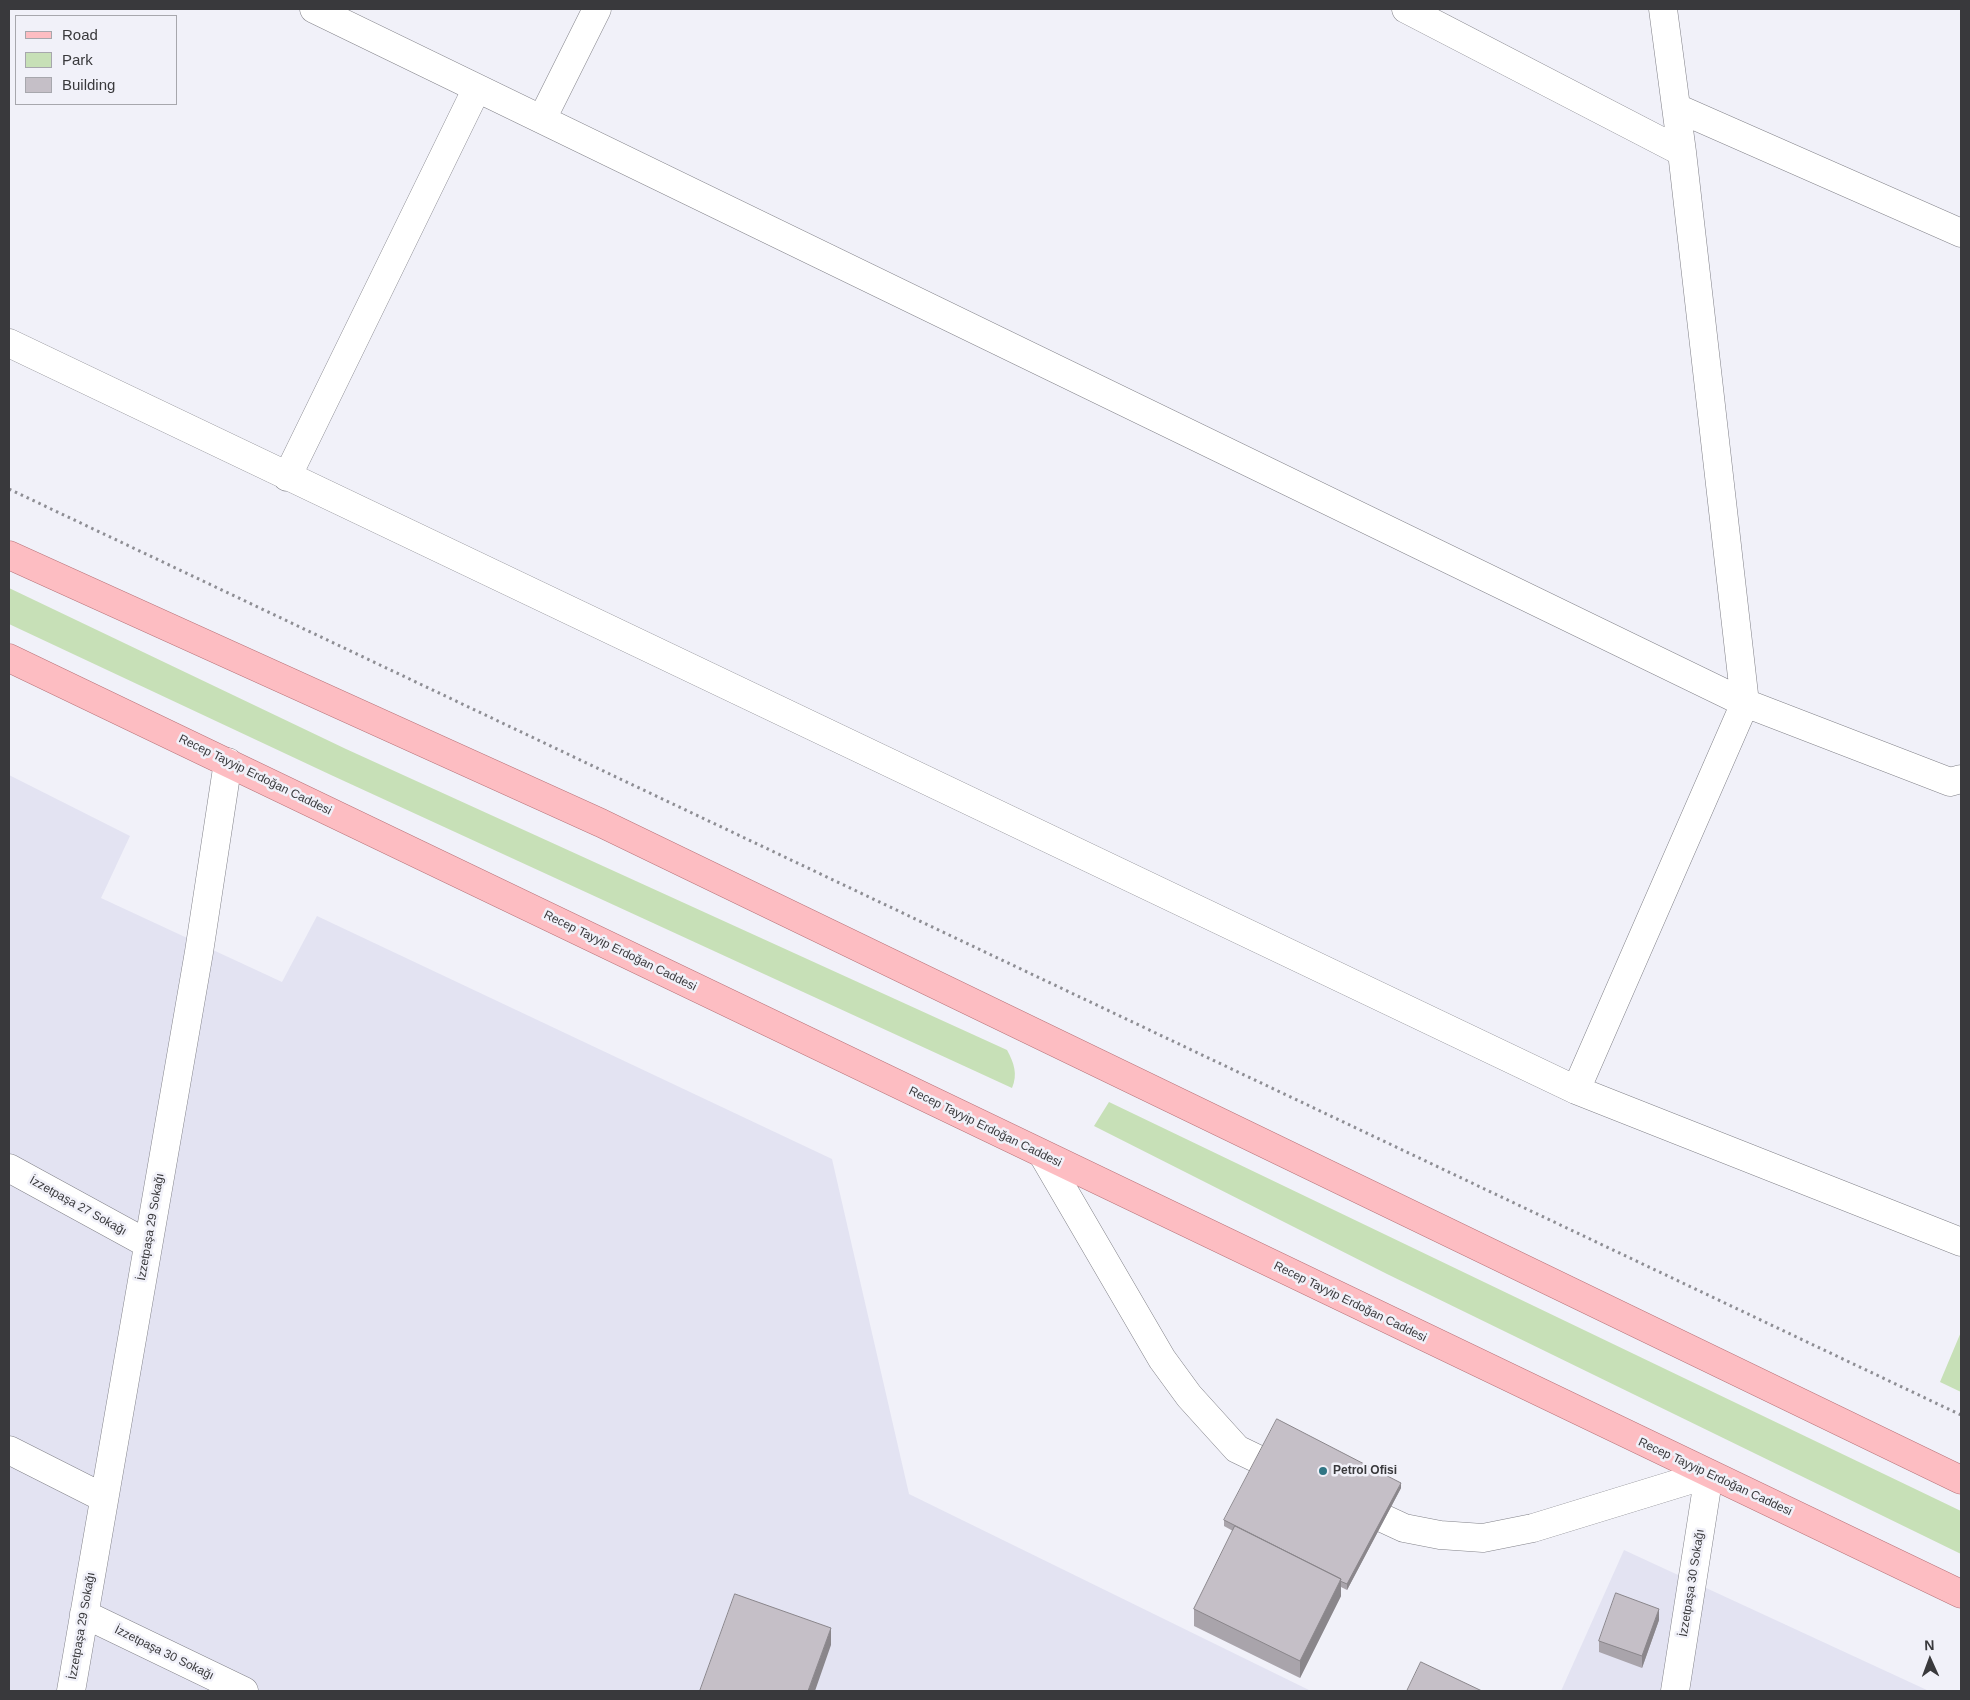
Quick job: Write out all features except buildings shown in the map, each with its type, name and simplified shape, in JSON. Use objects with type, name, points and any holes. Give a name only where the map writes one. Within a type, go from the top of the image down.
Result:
[{"type":"main road","points":[[9,555],[610,827],[1961,1480]]},
{"type":"main road","name":"Recep Tayyip Erdoğan Caddesi","points":[[9,658],[1961,1594]]},
{"type":"street","points":[[314,9],[1745,703],[1950,782],[1961,779]]},
{"type":"street","points":[[542,119],[597,9]]},
{"type":"street","points":[[1406,9],[1682,152]]},
{"type":"street","points":[[1576,1090],[1745,703],[1664,9]]},
{"type":"street","points":[[287,477],[477,88]]},
{"type":"street","points":[[1677,108],[1961,233]]},
{"type":"street","points":[[9,343],[1576,1090],[1961,1242]]},
{"type":"street","name":"İzzetpaşa 29 Sokağı","points":[[71,1691],[199,952],[228,762]]},
{"type":"street","points":[[1043,1155],[1162,1359],[1195,1404],[1237,1449],[1404,1528],[1440,1535],[1483,1538],[1533,1528],[1709,1474]]},
{"type":"street","name":"İzzetpaşa 27 Sokağı","points":[[9,1168],[148,1244]]},
{"type":"street","points":[[9,1450],[104,1498]]},
{"type":"street","name":"İzzetpaşa 30 Sokağı","points":[[1675,1691],[1709,1474]]},
{"type":"street","name":"İzzetpaşa 30 Sokağı","points":[[84,1614],[244,1691]]},
{"type":"path","points":[[9,489],[1961,1415]]},
{"type":"shaded area","points":[[9,775],[130,836],[101,898],[282,982],[317,916],[832,1159],[909,1494],[1311,1691],[9,1691]]},
{"type":"shaded area","points":[[1624,1550],[1929,1691],[1561,1691]]},
{"type":"green space","points":[[9,588],[346,749],[1007,1050],[1012,1059],[1014,1069],[1015,1078],[1012,1088],[331,775],[9,624]]},
{"type":"green space","points":[[1109,1102],[1961,1511],[1961,1554],[1387,1274],[1094,1126]]},
{"type":"green space","points":[[1961,1332],[1961,1392],[1940,1382]]},
{"type":"place","name":"Petrol Ofisi","points":[[1323,1471]]}]
